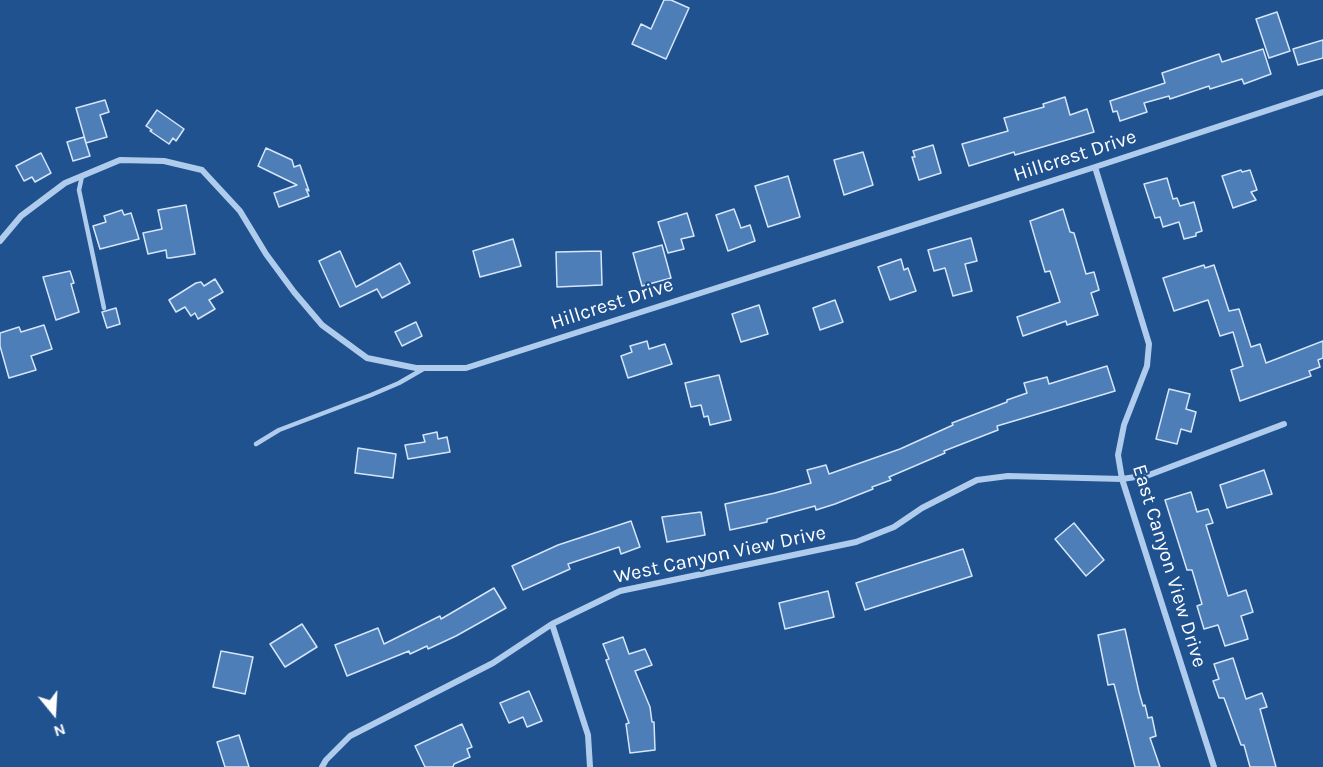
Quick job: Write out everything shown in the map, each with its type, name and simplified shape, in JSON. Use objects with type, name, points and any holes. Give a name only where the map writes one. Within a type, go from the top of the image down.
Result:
[{"type":"street","name":"Hillcrest Drive","points":[[0,241],[21,216],[64,183],[120,160],[164,161],[202,170],[240,210],[266,254],[322,326],[367,358],[416,368],[466,368],[1323,92]]},
{"type":"street","name":"East Canyon View Drive","points":[[1095,167],[1149,344],[1146,366],[1124,425],[1118,455],[1122,479],[1214,767]]},
{"type":"street","name":"West Canyon View Drive","points":[[322,767],[350,736],[493,663],[552,624],[620,591],[856,542],[894,527],[922,508],[977,480],[1008,476],[1122,479],[1149,475],[1284,424]]},
{"type":"street","points":[[552,624],[588,735],[590,767]]},
{"type":"lane","points":[[82,176],[79,190],[104,308]]},
{"type":"lane","points":[[256,444],[279,430],[371,395],[425,368]]},
{"type":"building","points":[[664,0],[671,0],[689,8],[666,59],[632,44],[641,24],[651,29]]},
{"type":"building","points":[[1277,12],[1290,51],[1269,58],[1256,19]]},
{"type":"building","points":[[1323,40],[1323,58],[1298,65],[1293,49]]},
{"type":"building","points":[[1263,49],[1271,74],[1244,84],[1242,79],[1210,89],[1209,86],[1170,99],[1169,96],[1144,103],[1147,112],[1120,121],[1117,111],[1113,112],[1110,101],[1165,83],[1162,73],[1219,54],[1222,62]]},
{"type":"building","points":[[1065,97],[1070,115],[1087,109],[1094,132],[969,166],[962,144],[1008,131],[1004,118],[1044,107],[1043,104]]},
{"type":"building","points":[[105,100],[109,112],[100,115],[107,137],[86,143],[76,108]]},
{"type":"building","points":[[157,110],[184,129],[176,141],[173,138],[169,144],[146,126]]},
{"type":"building","points":[[84,137],[90,156],[73,161],[67,142]]},
{"type":"building","points":[[933,145],[941,173],[919,180],[912,157],[915,157],[913,151]]},
{"type":"building","points":[[266,148],[292,160],[294,167],[300,165],[309,196],[279,207],[274,193],[297,185],[258,166]]},
{"type":"building","points":[[863,152],[873,185],[844,195],[834,160]]},
{"type":"building","points":[[41,153],[51,173],[35,182],[32,177],[24,181],[16,166]]},
{"type":"building","points":[[1241,170],[1242,172],[1250,170],[1257,190],[1251,192],[1256,200],[1233,208],[1222,176]]},
{"type":"building","points":[[788,176],[800,217],[768,227],[755,186]]},
{"type":"building","points":[[1167,178],[1173,199],[1177,198],[1180,206],[1194,202],[1202,231],[1196,233],[1196,236],[1184,239],[1179,222],[1163,227],[1160,217],[1155,218],[1144,184]]},
{"type":"building","points":[[186,205],[195,254],[167,258],[166,250],[148,254],[143,233],[162,229],[158,210]]},
{"type":"building","points":[[734,209],[741,228],[750,225],[755,241],[728,251],[716,215]]},
{"type":"building","points":[[1063,209],[1070,232],[1074,233],[1086,274],[1094,272],[1099,290],[1091,293],[1098,315],[1067,325],[1066,321],[1023,336],[1017,317],[1060,302],[1050,271],[1045,272],[1030,221]]},
{"type":"building","points":[[122,210],[124,215],[131,213],[139,239],[100,249],[93,226],[106,222],[104,216]]},
{"type":"building","points":[[687,213],[694,236],[681,239],[684,249],[668,253],[658,222]]},
{"type":"building","points":[[971,238],[977,261],[965,264],[972,291],[953,296],[945,268],[934,271],[928,250]]},
{"type":"building","points":[[513,239],[521,266],[480,277],[473,251]]},
{"type":"building","points":[[662,245],[671,278],[642,286],[633,253]]},
{"type":"building","points":[[340,251],[356,287],[400,263],[410,283],[382,298],[377,289],[340,307],[319,261]]},
{"type":"building","points":[[601,251],[602,285],[557,287],[556,252]]},
{"type":"building","points":[[901,259],[904,270],[908,268],[916,291],[890,300],[878,267]]},
{"type":"building","points":[[1204,265],[1205,268],[1214,265],[1229,311],[1239,309],[1251,347],[1260,344],[1266,363],[1323,341],[1323,358],[1318,360],[1320,367],[1309,371],[1311,376],[1240,401],[1231,370],[1243,366],[1233,332],[1220,336],[1208,300],[1174,311],[1163,278]]},
{"type":"building","points":[[70,271],[74,283],[71,284],[79,312],[56,320],[43,277]]},
{"type":"building","points":[[215,279],[223,292],[209,300],[215,309],[198,319],[195,313],[191,316],[185,307],[176,312],[169,300],[196,283],[201,282],[204,286]]},
{"type":"building","points":[[835,300],[843,322],[820,330],[813,308]]},
{"type":"building","points":[[759,305],[768,334],[741,342],[732,314]]},
{"type":"building","points":[[116,308],[120,324],[107,328],[102,312]]},
{"type":"building","points":[[416,322],[422,336],[402,346],[395,332]]},
{"type":"building","points":[[44,325],[52,349],[31,356],[36,370],[9,378],[0,346],[0,333],[19,327],[21,332]]},
{"type":"building","points":[[647,341],[649,349],[665,344],[672,364],[628,378],[621,356],[632,352],[630,346]]},
{"type":"building","points":[[1107,366],[1115,391],[997,426],[998,430],[944,451],[945,453],[889,477],[891,480],[872,487],[873,489],[835,504],[816,510],[815,506],[767,519],[767,522],[730,530],[725,504],[811,483],[807,470],[826,465],[829,474],[900,449],[953,425],[952,423],[1027,393],[1024,383],[1047,377],[1049,384]]},
{"type":"building","points":[[719,375],[731,420],[710,425],[708,416],[704,417],[701,405],[691,407],[685,383]]},
{"type":"building","points":[[1169,389],[1190,394],[1186,409],[1196,412],[1191,432],[1181,429],[1177,444],[1156,439]]},
{"type":"building","points":[[437,432],[438,439],[447,437],[450,452],[408,459],[405,445],[425,442],[423,435]]},
{"type":"building","points":[[358,448],[396,454],[393,478],[355,473]]},
{"type":"building","points":[[1264,470],[1272,494],[1227,508],[1220,485]]},
{"type":"building","points":[[1191,492],[1197,512],[1208,509],[1213,523],[1206,525],[1228,596],[1246,590],[1253,612],[1241,616],[1248,639],[1225,646],[1218,625],[1204,629],[1197,606],[1202,604],[1192,570],[1187,570],[1165,500]]},
{"type":"building","points":[[701,512],[705,535],[667,542],[662,517]]},
{"type":"building","points":[[631,521],[640,547],[621,554],[619,547],[568,564],[570,569],[523,590],[512,566],[558,545]]},
{"type":"building","points":[[1074,523],[1104,560],[1086,576],[1055,539]]},
{"type":"building","points":[[963,549],[972,576],[865,610],[856,583]]},
{"type":"building","points":[[494,588],[506,608],[428,649],[427,646],[410,654],[409,651],[347,676],[335,645],[378,628],[384,644],[440,616],[441,619]]},
{"type":"building","points":[[828,591],[834,617],[785,629],[779,603]]},
{"type":"building","points":[[302,624],[317,647],[285,667],[270,644]]},
{"type":"building","points":[[1125,629],[1143,706],[1145,705],[1148,718],[1152,717],[1156,736],[1150,738],[1160,767],[1135,767],[1114,684],[1108,685],[1098,635]]},
{"type":"building","points":[[623,637],[629,654],[645,649],[652,665],[635,671],[650,707],[652,722],[654,722],[655,750],[630,753],[626,724],[629,723],[606,660],[609,659],[603,644]]},
{"type":"building","points":[[221,651],[253,657],[245,694],[213,687]]},
{"type":"building","points":[[1233,658],[1246,699],[1262,693],[1267,707],[1260,709],[1276,767],[1250,767],[1244,745],[1241,745],[1224,698],[1219,698],[1213,681],[1219,679],[1214,664]]},
{"type":"building","points":[[529,691],[542,721],[527,727],[523,717],[509,723],[500,703]]},
{"type":"building","points":[[462,724],[472,747],[467,749],[470,757],[454,764],[453,767],[425,767],[415,746]]},
{"type":"building","points":[[239,735],[249,767],[225,767],[217,742]]}]
